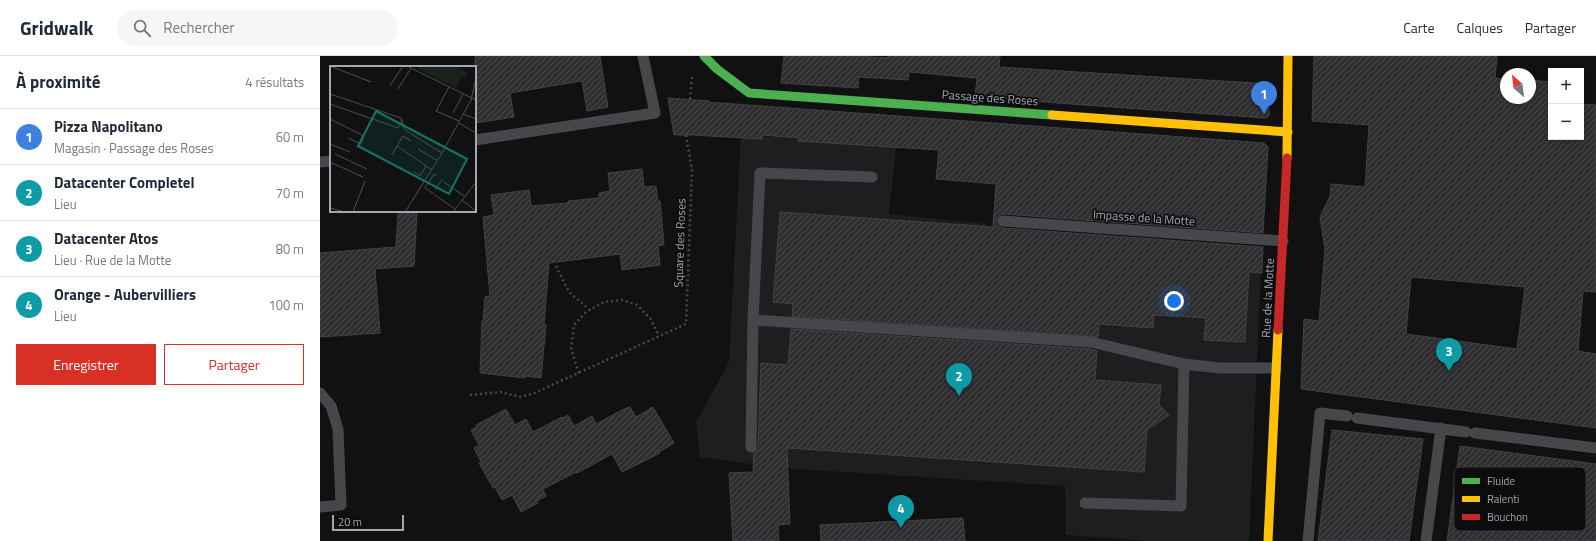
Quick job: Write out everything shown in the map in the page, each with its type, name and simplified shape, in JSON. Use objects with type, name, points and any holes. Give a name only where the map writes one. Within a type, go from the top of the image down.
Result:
[{"type":"street","name":"Passage des Roses","points":[[704,56],[717,69],[749,93],[1288,132]]},
{"type":"street","name":"Rue de la Motte","points":[[1268,541],[1288,132],[1288,56]]},
{"type":"lane","points":[[476,140],[655,113],[643,56]]},
{"type":"lane","points":[[320,162],[330,161]]},
{"type":"lane","points":[[751,447],[760,173],[872,177]]},
{"type":"lane","name":"Impasse de la Motte","points":[[1003,221],[1283,241]]},
{"type":"lane","points":[[754,320],[1091,342],[1184,364],[1220,368],[1276,368]]},
{"type":"lane","points":[[1084,503],[1181,506],[1184,364]]},
{"type":"lane","points":[[320,393],[331,406],[338,429],[341,505],[320,507]]},
{"type":"lane","points":[[1308,541],[1320,413],[1596,448]]},
{"type":"lane","points":[[1426,541],[1441,428]]},
{"type":"path","name":"Square des Roses","points":[[470,395],[501,392],[520,397],[532,394],[686,324],[692,170],[686,135]]},
{"type":"path","points":[[556,266],[569,292],[590,310]]},
{"type":"path","points":[[579,373],[571,349],[574,325],[586,312],[604,302],[622,300],[637,305],[650,318],[659,336]]},
{"type":"shaded area","points":[[741,134],[896,147],[889,214],[986,224],[985,253],[1261,272],[1249,541],[1147,541],[1066,535],[1065,486],[780,468],[700,457],[696,422],[729,362]]},
{"type":"building","points":[[475,56],[600,56],[608,107],[587,111],[582,81],[510,93],[514,117],[476,123]]},
{"type":"building","points":[[784,56],[853,56],[888,58],[888,56],[1000,56],[999,67],[1270,84],[1269,116],[1265,118],[975,97],[977,78],[909,72],[908,80],[859,77],[858,88],[781,83]]},
{"type":"building","points":[[1314,56],[1497,56],[1495,78],[1500,78],[1500,104],[1536,104],[1536,81],[1548,82],[1548,140],[1584,140],[1584,104],[1596,105],[1596,292],[1583,291],[1578,351],[1596,354],[1596,428],[1301,389],[1304,319],[1319,321],[1325,249],[1320,217],[1330,196],[1331,184],[1365,187],[1369,125],[1312,121]],"holes":[[[1411,277],[1525,287],[1517,349],[1406,334]]]},
{"type":"building","points":[[668,98],[1264,143],[1268,147],[1263,233],[1004,214],[1000,215],[996,220],[997,224],[1002,228],[1263,247],[1262,273],[1249,272],[1245,342],[1204,340],[1206,318],[1154,315],[1153,328],[1099,324],[1098,337],[792,316],[793,304],[773,302],[780,212],[993,227],[996,184],[936,179],[939,150],[798,141],[798,138],[762,135],[762,139],[674,135]]},
{"type":"building","points":[[642,169],[644,187],[656,186],[658,201],[660,201],[664,245],[658,246],[660,265],[622,270],[620,254],[549,263],[544,325],[546,325],[541,378],[525,376],[525,378],[480,373],[482,321],[485,297],[490,296],[483,217],[494,215],[491,195],[529,190],[531,206],[568,203],[568,201],[599,198],[599,193],[610,191],[608,173]]},
{"type":"building","points":[[398,212],[417,212],[414,266],[375,269],[380,333],[320,337],[320,253],[396,247]]},
{"type":"building","points":[[791,329],[1090,349],[1097,351],[1095,380],[1161,385],[1159,405],[1169,415],[1147,430],[1144,472],[787,448],[790,524],[778,525],[779,541],[733,541],[729,473],[753,472],[754,453],[758,447],[761,363],[788,365]]},
{"type":"building","points":[[630,407],[636,417],[653,407],[674,443],[659,452],[660,453],[622,472],[612,454],[543,489],[546,496],[537,501],[538,503],[521,512],[512,495],[502,500],[495,487],[493,488],[479,463],[481,462],[474,448],[479,445],[471,430],[477,427],[476,425],[506,409],[515,425],[526,419],[533,432],[568,415],[574,426],[592,416],[596,424]]},
{"type":"building","points":[[1332,430],[1423,439],[1409,541],[1318,541]]},
{"type":"building","points":[[1460,446],[1596,464],[1596,541],[1447,541],[1454,490],[1454,531],[1586,531],[1586,467],[1457,467]]},
{"type":"building","points":[[963,518],[965,541],[821,541],[820,525]]},
{"type":"traffic: fast","points":[[704,56],[717,69],[749,93],[1052,115]]},
{"type":"traffic: slow","points":[[1287,158],[1288,56]]},
{"type":"traffic: slow","points":[[1052,115],[1288,132]]},
{"type":"traffic: slow","points":[[1268,541],[1278,330]]},
{"type":"traffic: jam","points":[[1278,330],[1287,158]]},
{"type":"place","name":"Pizza Napolitano","points":[[1264,114]]},
{"type":"place","name":"Datacenter Atos","points":[[1449,371]]},
{"type":"place","name":"Datacenter Completel","points":[[959,396]]},
{"type":"place","name":"Orange - Aubervilliers","points":[[901,528]]}]
